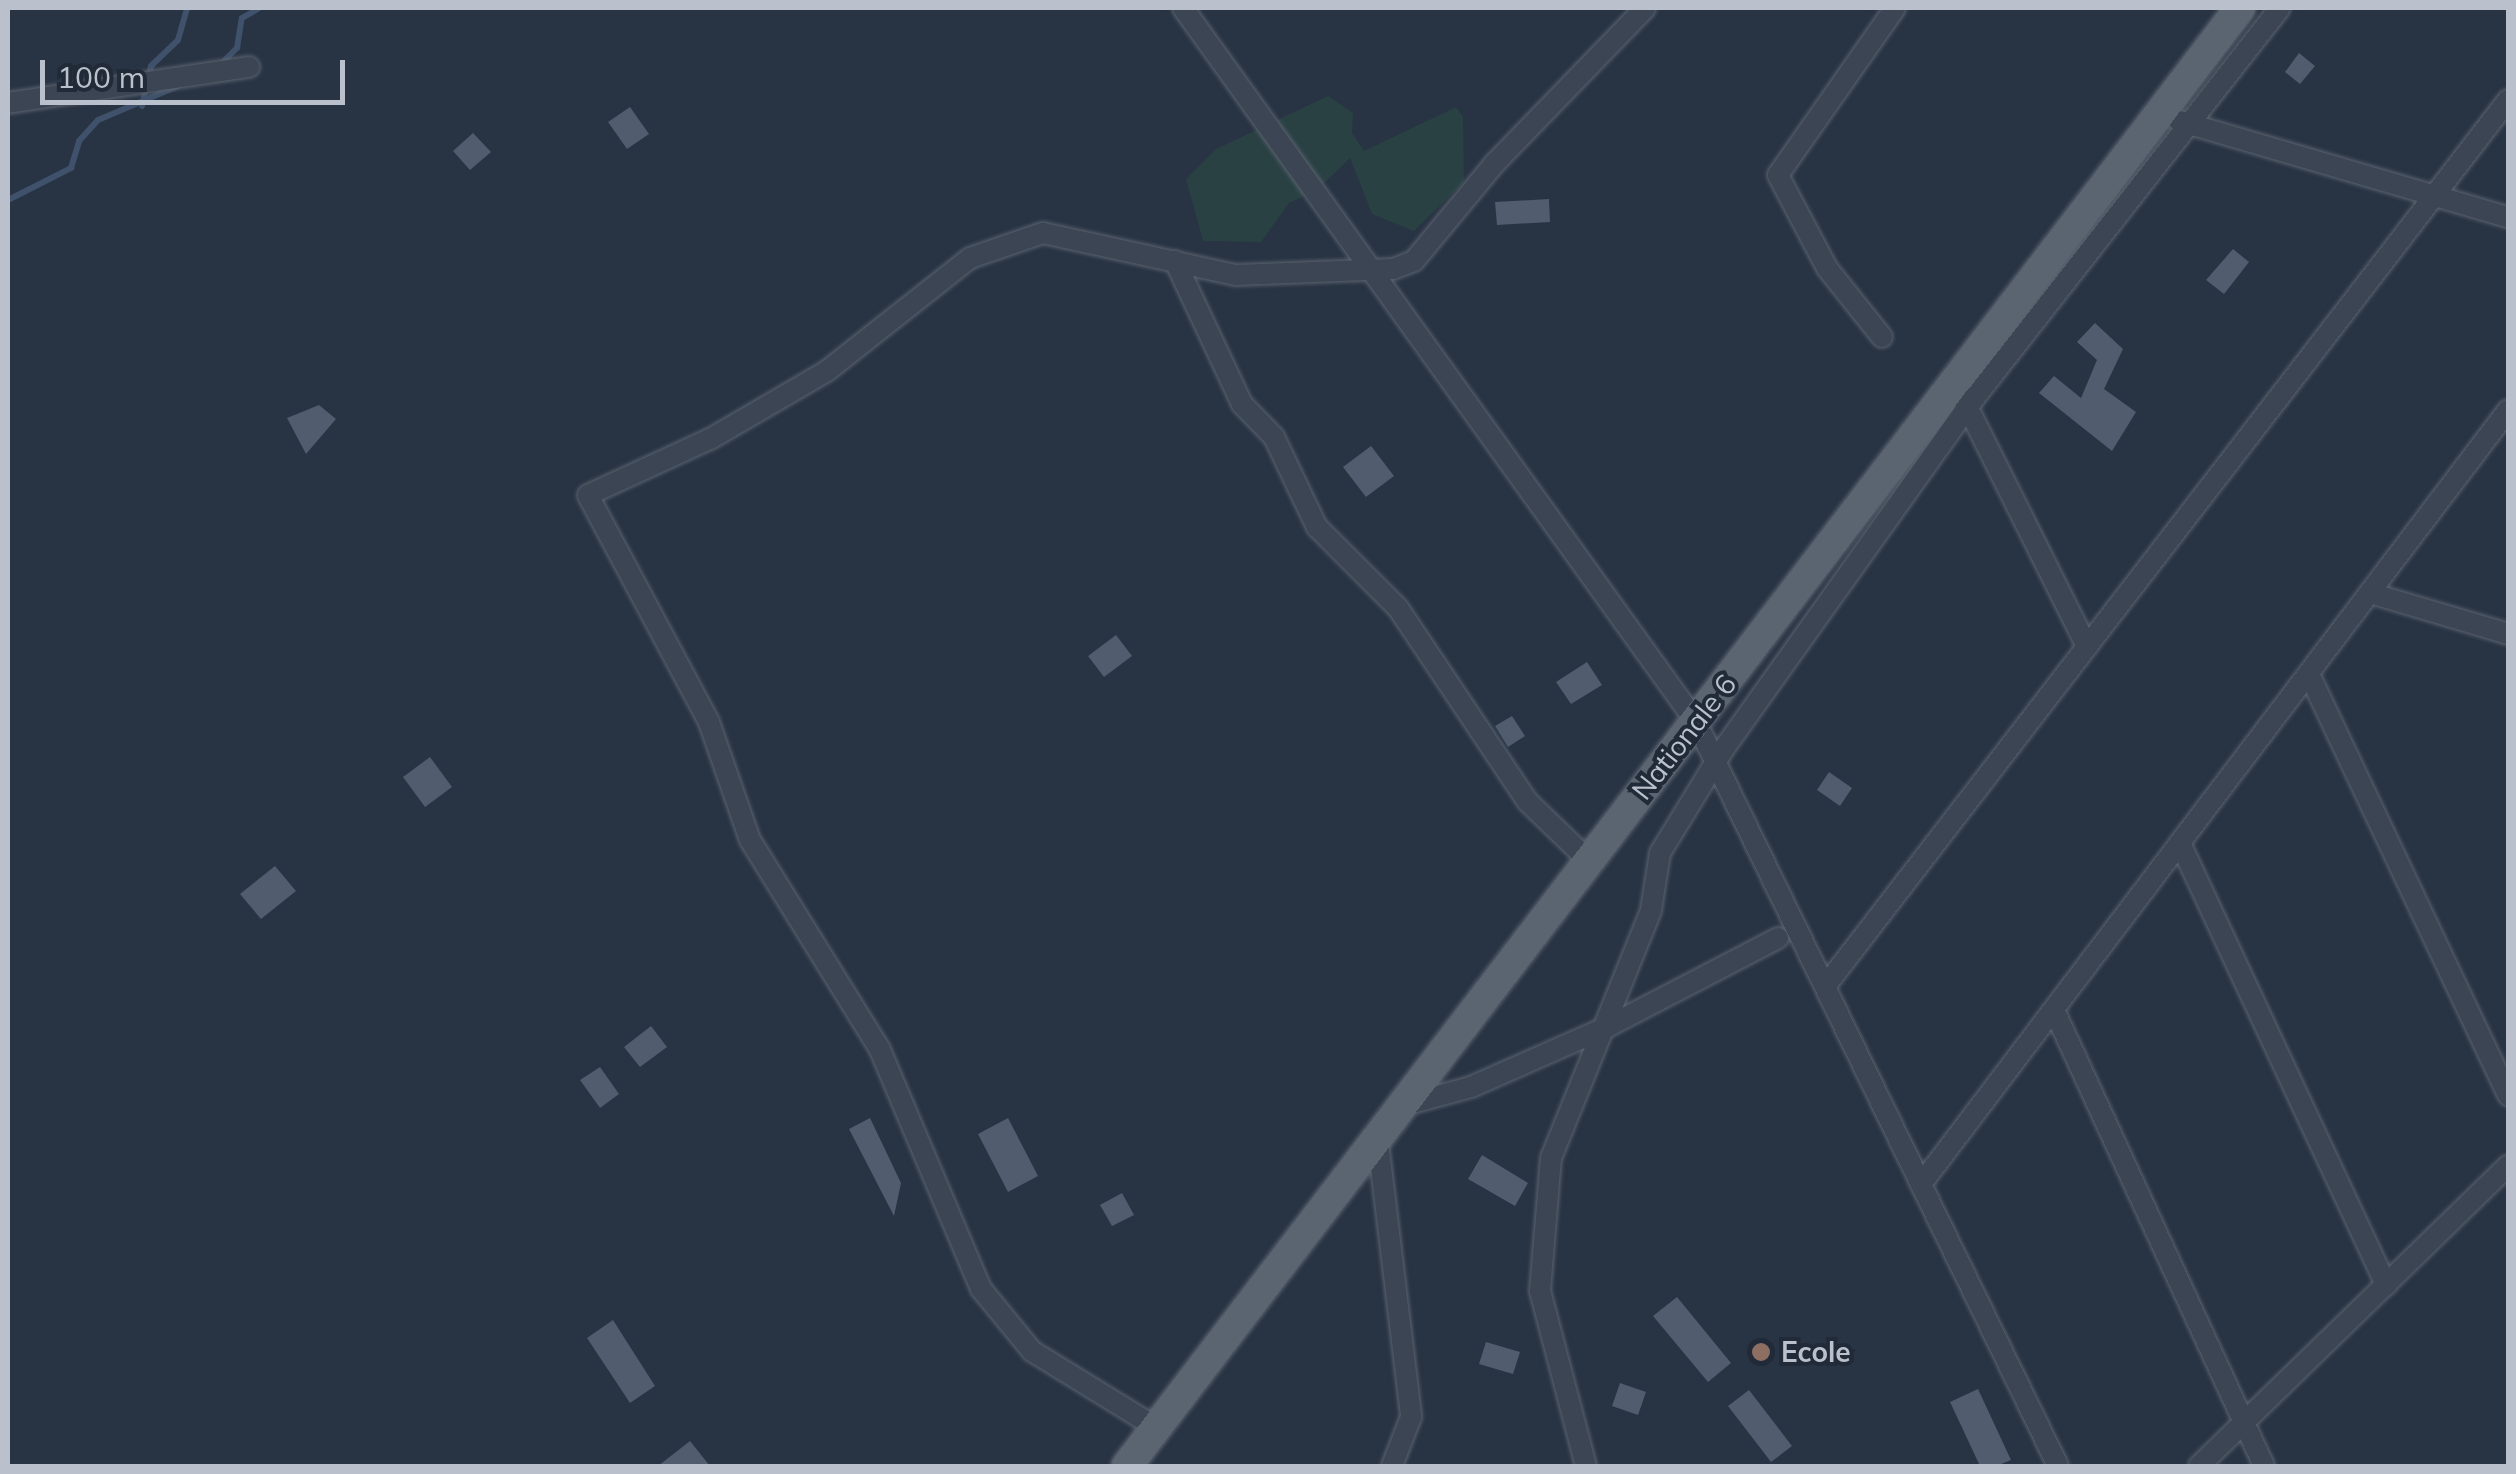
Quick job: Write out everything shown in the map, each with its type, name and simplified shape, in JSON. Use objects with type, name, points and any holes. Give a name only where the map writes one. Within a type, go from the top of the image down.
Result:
[{"type":"main road","name":"Nationale 6","points":[[1127,1466],[1588,860],[1962,396],[2172,120],[2240,8]]},
{"type":"street","points":[[1183,8],[1696,722],[1827,984],[2058,1466]]},
{"type":"street","points":[[1157,1428],[1032,1351],[982,1290],[879,1048],[750,840],[688,677],[588,494],[710,439],[827,370],[970,258],[1042,233],[1236,274],[1393,269],[1432,246],[1495,163],[1645,8]]},
{"type":"street","points":[[1882,338],[1828,268],[1778,175],[1895,8]]},
{"type":"street","points":[[2280,8],[2172,120],[2508,217]]},
{"type":"street","points":[[8,104],[248,67]]},
{"type":"street","points":[[1827,984],[2508,100]]},
{"type":"street","points":[[1175,261],[1242,404],[1274,437],[1317,528],[1398,608],[1527,801],[1588,860]]},
{"type":"street","points":[[1586,1466],[1540,1292],[1552,1158],[1651,910],[1660,853],[1716,762],[1962,396],[2087,646]]},
{"type":"street","points":[[1922,1183],[2508,413]]},
{"type":"street","points":[[2370,592],[2508,634]]},
{"type":"street","points":[[2308,674],[2508,1095]]},
{"type":"street","points":[[2180,843],[2386,1285]]},
{"type":"street","points":[[1399,1106],[1471,1087],[1607,1026],[1778,938]]},
{"type":"street","points":[[2054,1010],[2264,1466]]},
{"type":"street","points":[[1378,1134],[1411,1417],[1392,1466]]},
{"type":"street","points":[[2199,1466],[2508,1166]]},
{"type":"green space","points":[[1328,96],[1353,113],[1352,133],[1364,151],[1456,107],[1463,117],[1464,182],[1414,231],[1372,214],[1350,158],[1317,190],[1289,203],[1261,242],[1203,241],[1186,179],[1216,149]]},
{"type":"building","points":[[2299,53],[2315,66],[2300,84],[2285,72]]},
{"type":"building","points":[[630,107],[649,134],[627,149],[608,122]]},
{"type":"building","points":[[473,133],[491,152],[470,170],[453,151]]},
{"type":"building","points":[[1549,199],[1550,222],[1497,225],[1495,202]]},
{"type":"building","points":[[2233,249],[2249,262],[2224,294],[2206,280]]},
{"type":"building","points":[[2095,323],[2123,349],[2104,389],[2136,412],[2112,451],[2039,393],[2054,376],[2081,398],[2097,360],[2077,342]]},
{"type":"building","points":[[319,405],[336,419],[306,454],[287,418]]},
{"type":"building","points":[[1371,446],[1394,476],[1366,497],[1343,467]]},
{"type":"building","points":[[1116,635],[1132,656],[1104,677],[1088,656]]},
{"type":"building","points":[[1587,662],[1602,685],[1571,704],[1556,682]]},
{"type":"building","points":[[1512,716],[1525,736],[1508,747],[1495,726]]},
{"type":"building","points":[[430,757],[452,787],[425,807],[403,777]]},
{"type":"building","points":[[1829,772],[1852,788],[1840,806],[1817,790]]},
{"type":"building","points":[[275,866],[296,891],[261,919],[240,894]]},
{"type":"building","points":[[651,1026],[667,1047],[640,1067],[624,1047]]},
{"type":"building","points":[[600,1067],[619,1094],[600,1108],[580,1080]]},
{"type":"building","points":[[870,1118],[901,1183],[894,1216],[849,1129]]},
{"type":"building","points":[[1008,1118],[1038,1176],[1008,1192],[978,1134]]},
{"type":"building","points":[[1482,1155],[1528,1183],[1515,1206],[1468,1179]]},
{"type":"building","points":[[1122,1193],[1134,1215],[1112,1226],[1100,1205]]},
{"type":"building","points":[[1677,1297],[1731,1363],[1708,1382],[1653,1316]]},
{"type":"building","points":[[613,1320],[655,1386],[630,1403],[587,1338]]},
{"type":"building","points":[[1486,1342],[1520,1352],[1513,1374],[1479,1364]]},
{"type":"building","points":[[1620,1383],[1646,1392],[1638,1415],[1612,1406]]},
{"type":"building","points":[[1978,1389],[2011,1460],[1996,1466],[1980,1466],[1950,1402]]},
{"type":"building","points":[[1749,1390],[1792,1446],[1771,1462],[1728,1406]]},
{"type":"building","points":[[690,1441],[710,1466],[658,1466]]},
{"type":"waterway","points":[[142,106],[151,66],[178,40],[187,8]]},
{"type":"waterway","points":[[221,64],[237,48],[242,18],[259,8]]},
{"type":"waterway","points":[[8,200],[71,168],[79,141],[98,120],[183,84]]},
{"type":"place","name":"Ecole","points":[[1761,1352]]}]
